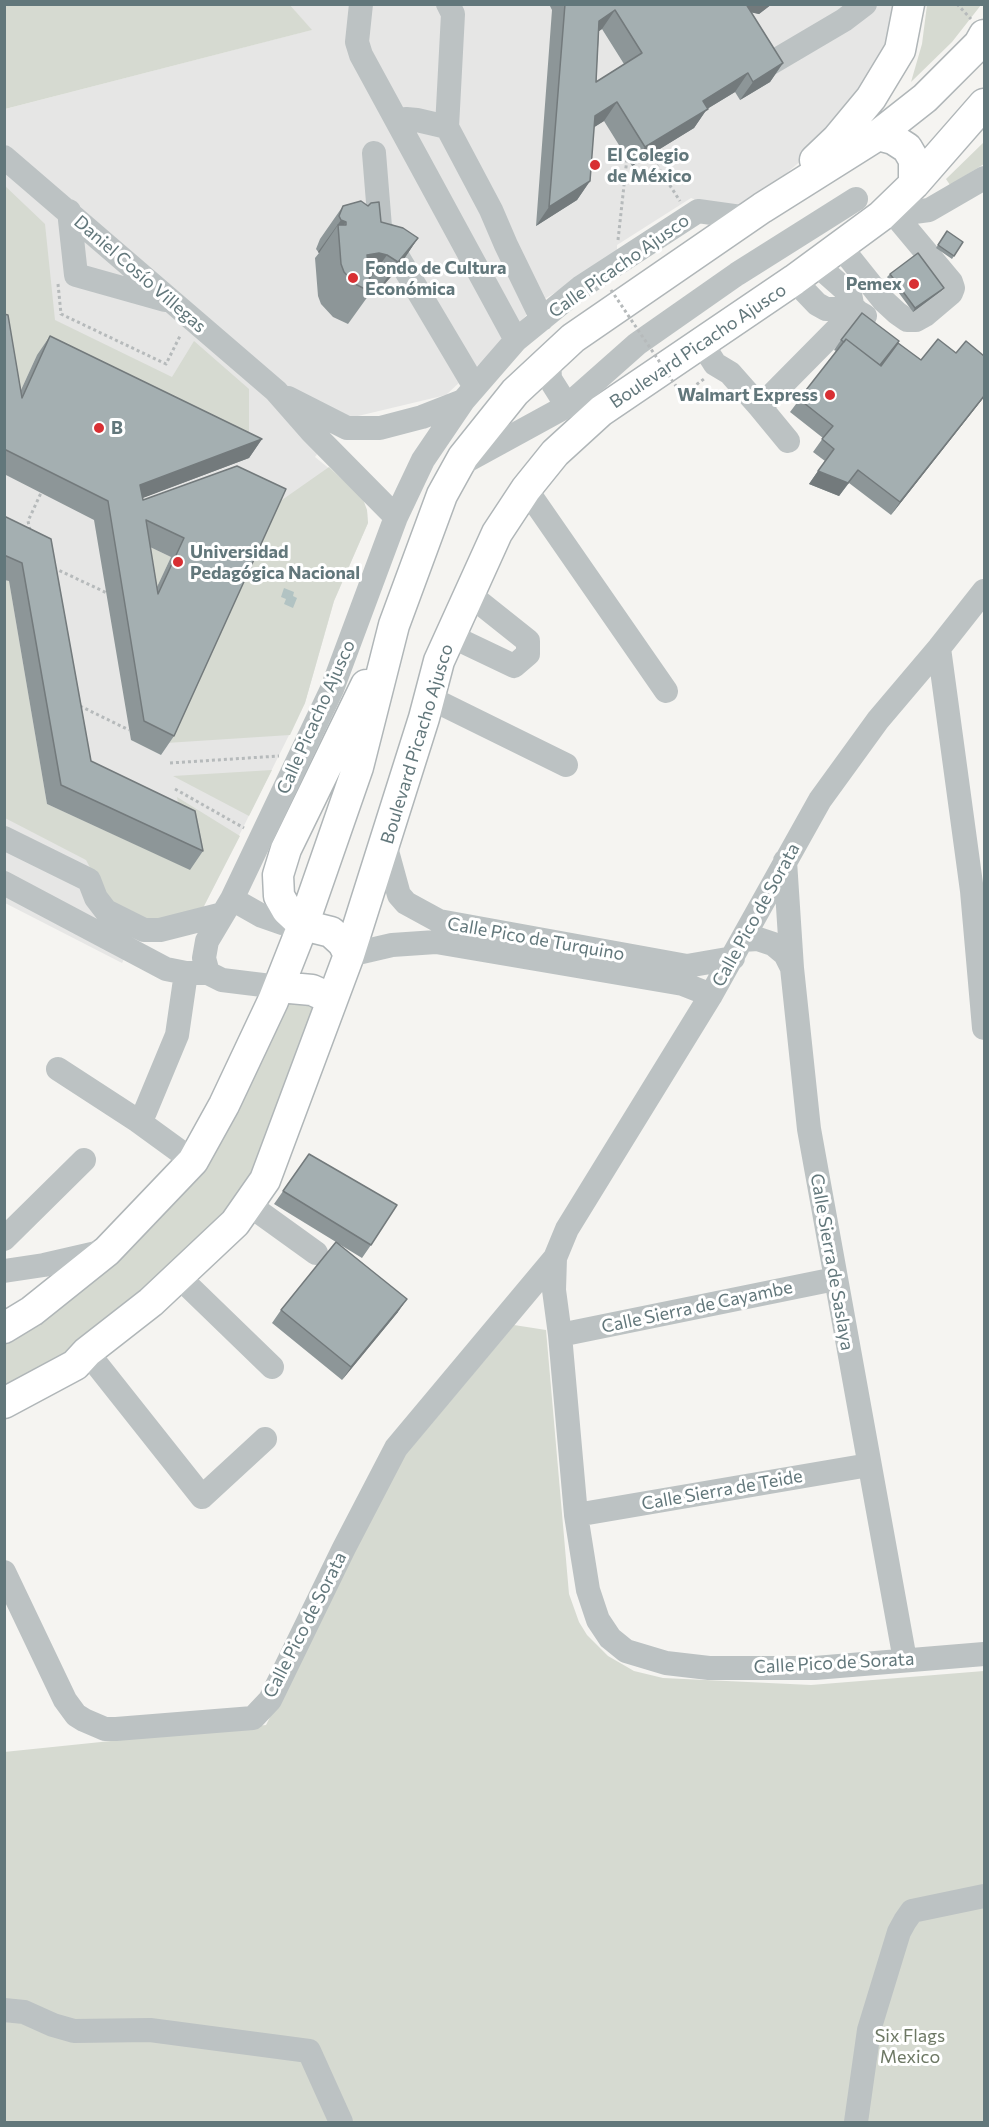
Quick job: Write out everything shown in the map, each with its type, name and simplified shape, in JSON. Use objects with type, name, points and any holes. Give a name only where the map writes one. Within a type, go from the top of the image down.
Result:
[{"type":"main road","points":[[755,213],[837,139],[871,98],[900,50],[909,4]]},
{"type":"main road","points":[[349,955],[343,943],[331,932],[303,925],[287,910],[279,896],[278,875],[286,849],[394,625],[442,495],[463,457],[515,392],[573,338],[755,213],[878,135],[925,98],[979,44],[979,29]]},
{"type":"main road","name":"Boulevard Picacho Ajusco","points":[[4,1403],[75,1365],[87,1352],[151,1302],[236,1223],[265,1179],[349,955],[424,718],[439,661],[497,533],[526,489],[555,453],[601,411],[888,215],[980,111]]},
{"type":"main road","points":[[878,135],[893,139],[908,148],[914,160],[914,184]]},
{"type":"main road","points":[[4,1328],[32,1311],[107,1251],[193,1161],[224,1105],[279,987],[303,925],[358,767],[394,625]]},
{"type":"main road","points":[[279,987],[312,990],[332,999]]},
{"type":"street","points":[[361,4],[357,42],[361,55],[516,340]]},
{"type":"street","points":[[448,4],[453,14],[447,127],[491,210],[542,319]]},
{"type":"street","points":[[766,66],[844,20],[865,4]]},
{"type":"street","points":[[398,123],[406,119],[447,127]]},
{"type":"street","points":[[374,153],[380,227],[469,394]]},
{"type":"street","name":"Daniel Cosío Villegas","points":[[4,157],[276,391],[312,432],[396,517]]},
{"type":"street","points":[[888,215],[929,210],[984,178]]},
{"type":"street","points":[[458,466],[567,406],[637,344],[737,274],[856,199]]},
{"type":"street","points":[[69,211],[76,275],[171,302]]},
{"type":"street","name":"Calle Picacho Ajusco","points":[[138,1121],[145,1112],[177,1035],[204,958],[207,941],[227,906],[332,689],[396,517],[423,460],[469,394],[516,340],[581,287],[698,211],[755,213]]},
{"type":"street","points":[[840,246],[884,302],[897,313],[907,320],[916,320],[925,315],[951,293],[953,288],[951,282],[888,215]]},
{"type":"street","points":[[805,272],[817,304],[826,309],[855,310],[886,332]]},
{"type":"street","points":[[760,407],[855,310]]},
{"type":"street","points":[[707,338],[715,364],[730,373],[788,441]]},
{"type":"street","points":[[549,360],[550,379],[567,406]]},
{"type":"street","name":"Daniel Cosío Villegas","points":[[276,391],[347,428],[380,428],[422,417],[469,394]]},
{"type":"street","points":[[526,489],[666,692]]},
{"type":"street","name":"Calle Pico de Sorata","points":[[4,1572],[65,1700],[70,1708],[84,1720],[105,1729],[116,1729],[253,1718],[270,1700],[396,1448],[555,1258],[567,1229],[711,995],[820,800],[878,720],[984,591]]},
{"type":"street","points":[[451,636],[514,666],[528,654],[528,641],[469,594]]},
{"type":"street","points":[[939,648],[978,884],[984,1028]]},
{"type":"street","points":[[428,697],[566,765]]},
{"type":"street","points":[[4,838],[88,880],[96,898],[106,911],[144,930],[160,930],[173,925],[186,925],[227,906],[282,923],[303,925]]},
{"type":"street","name":"Calle Pico de Turquino","points":[[385,844],[399,895],[406,903],[439,921],[687,966],[737,949],[758,939],[773,944],[785,954],[792,968]]},
{"type":"street","name":"Calle Sierra de Saslaya","points":[[785,861],[792,968],[809,1129],[905,1659]]},
{"type":"street","points":[[4,884],[166,969],[197,973],[222,980],[279,987]]},
{"type":"street","points":[[154,963],[151,944],[160,930]]},
{"type":"street","name":"Calle Pico de Turquino","points":[[349,955],[392,945],[436,942],[683,984],[711,995]]},
{"type":"street","points":[[58,1069],[138,1121],[193,1161]]},
{"type":"street","points":[[4,1239],[84,1160]]},
{"type":"street","points":[[248,1204],[316,1253]]},
{"type":"street","points":[[4,1271],[107,1251]]},
{"type":"street","name":"Calle Pico de Sorata","points":[[555,1258],[554,1290],[576,1515],[588,1590],[598,1620],[610,1638],[626,1651],[666,1663],[709,1668],[815,1668],[984,1654]]},
{"type":"street","points":[[178,1276],[272,1367]]},
{"type":"street","name":"Calle Sierra de Cayambe","points":[[560,1335],[835,1279]]},
{"type":"street","points":[[87,1352],[202,1497],[265,1439]]},
{"type":"street","name":"Calle Sierra de Teide","points":[[576,1515],[869,1465]]},
{"type":"street","points":[[856,2122],[869,2030],[904,1921],[912,1911],[984,1896]]},
{"type":"street","points":[[4,2010],[24,2012],[53,2025],[74,2031],[150,2030],[309,2051],[341,2122]]},
{"type":"path","points":[[957,4],[979,29]]},
{"type":"path","points":[[650,155],[680,201]]},
{"type":"path","points":[[617,242],[627,158]]},
{"type":"path","points":[[611,290],[682,394],[706,377]]},
{"type":"path","points":[[30,533],[28,521],[41,493]]},
{"type":"path","points":[[49,566],[107,593]]},
{"type":"path","points":[[73,702],[129,730]]},
{"type":"path","points":[[170,763],[286,756]]},
{"type":"path","points":[[175,789],[249,830]]},
{"type":"shaded area","points":[[290,5],[896,5],[892,26],[883,49],[862,86],[811,152],[781,178],[729,213],[691,198],[617,245],[617,254],[543,300],[528,313],[503,342],[446,395],[337,421],[324,410],[321,449],[315,457],[353,488],[367,510],[368,523],[334,601],[305,703],[202,910],[144,922],[122,963],[5,903],[5,109],[311,30]]},
{"type":"shaded area","points":[[284,588],[294,592],[293,596],[297,598],[293,608],[284,604],[286,599],[281,597]]},
{"type":"green space","points":[[5,4],[290,5],[312,30],[5,109]]},
{"type":"green space","points":[[927,5],[981,5],[952,42],[911,82],[922,44]]},
{"type":"green space","points":[[984,142],[984,164],[950,185],[946,179]]},
{"type":"green space","points":[[4,185],[45,224],[55,320],[172,377],[194,341],[249,389],[249,458],[37,355],[9,416],[4,391]]},
{"type":"green space","points":[[329,467],[363,499],[368,523],[334,601],[305,703],[290,735],[166,743],[272,507]]},
{"type":"green space","points":[[133,539],[171,557],[145,613]]},
{"type":"green space","points":[[4,580],[9,581],[47,804],[189,869],[177,797],[240,836],[202,910],[144,922],[111,907],[86,860],[5,818]]},
{"type":"green space","points":[[272,770],[249,816],[173,776]]},
{"type":"green space","points":[[282,990],[330,1006],[262,1177],[150,1301],[5,1401],[5,1330],[196,1161]]},
{"type":"green space","name":"Six Flags Mexico","points":[[514,1325],[546,1330],[569,1594],[579,1622],[587,1635],[608,1656],[634,1671],[663,1678],[811,1685],[984,1671],[984,2122],[5,2122],[4,1752],[266,1725],[401,1460]]},
{"type":"building","points":[[565,4],[746,4],[783,63],[753,82],[748,73],[703,101],[708,109],[645,147],[617,102],[595,116],[590,181],[549,207]],"holes":[[[615,10],[642,53],[596,82],[599,21]]]},
{"type":"building","points":[[361,201],[368,206],[379,202],[381,222],[403,228],[418,238],[398,262],[379,253],[367,255],[371,292],[355,284],[344,272],[341,264],[338,225],[346,225],[346,222],[339,216],[343,206]]},
{"type":"building","name":"Pemex","points":[[947,231],[963,242],[954,256],[938,245]]},
{"type":"building","name":"Pemex","points":[[918,253],[944,288],[915,308],[890,274]]},
{"type":"building","points":[[862,313],[899,341],[880,365],[846,339],[844,342],[841,340]]},
{"type":"building","points":[[4,314],[8,315],[22,398],[50,336],[262,439],[140,485],[143,500],[237,466],[286,489],[174,736],[144,721],[108,501],[4,449]],"holes":[[[146,520],[184,538],[158,594]]]},
{"type":"building","points":[[846,339],[881,366],[898,343],[921,360],[938,339],[956,353],[966,341],[984,356],[984,396],[900,502],[858,470],[848,483],[818,471],[834,449],[822,439],[833,426],[799,399]]},
{"type":"building","points":[[4,516],[51,539],[91,761],[195,811],[203,851],[61,785],[22,563],[4,555]]},
{"type":"building","points":[[309,1154],[397,1205],[371,1245],[283,1191]]},
{"type":"building","points":[[336,1242],[407,1299],[351,1367],[281,1310]]},
{"type":"place","name":"El Colegio de México","points":[[595,165]]},
{"type":"place","name":"Fondo de Cultura Económica","points":[[353,278]]},
{"type":"place","name":"Pemex","points":[[914,284]]},
{"type":"place","name":"Walmart Express","points":[[830,395]]},
{"type":"place","name":"B","points":[[99,428]]},
{"type":"place","name":"Universidad Pedagógica Nacional","points":[[178,562]]}]
